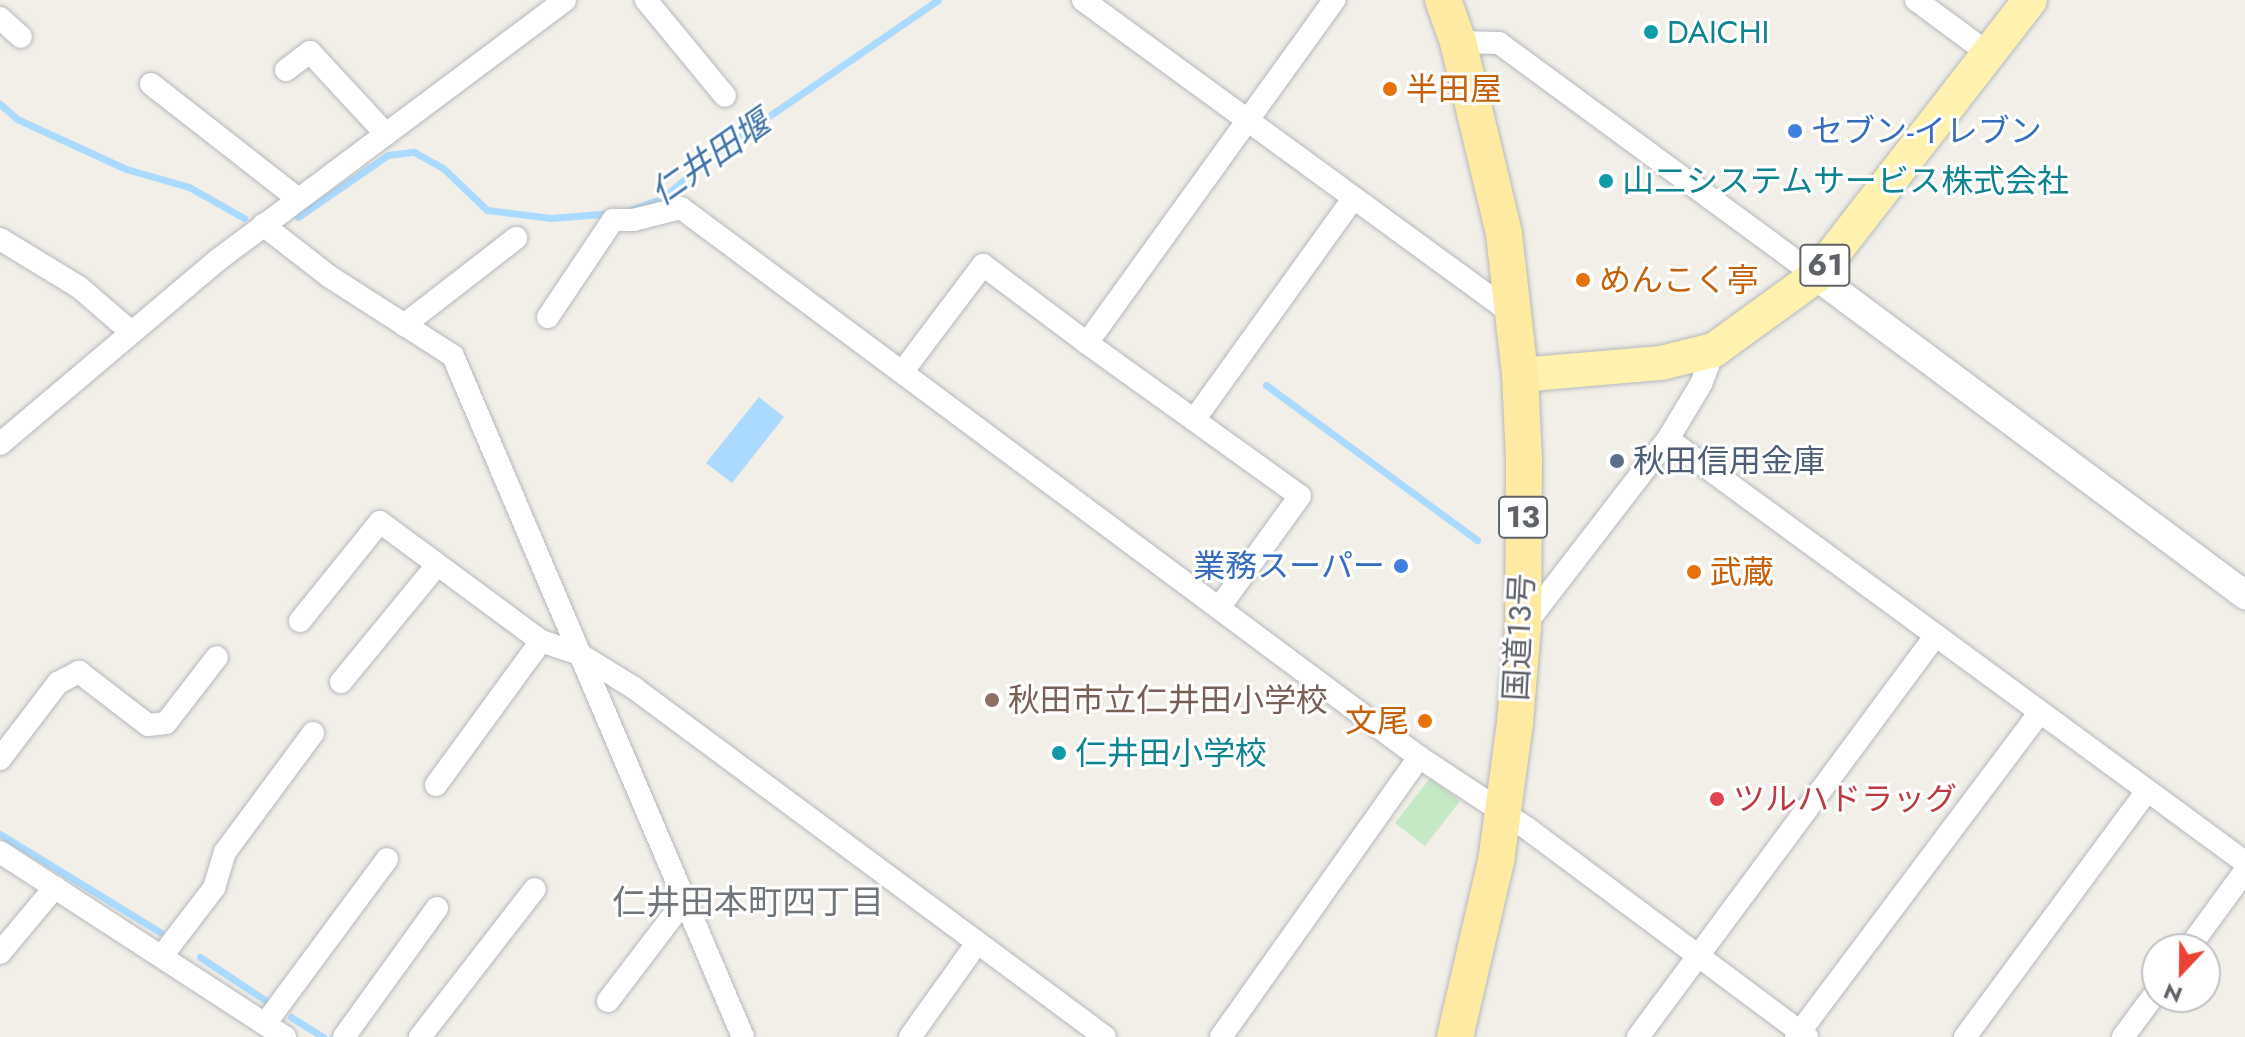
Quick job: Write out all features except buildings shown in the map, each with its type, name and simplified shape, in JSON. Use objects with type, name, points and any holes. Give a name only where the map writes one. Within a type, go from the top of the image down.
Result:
[{"type":"highway","name":"国道13号","points":[[1443,0],[1458,42],[1504,234],[1520,375],[1523,627],[1503,813],[1455,1037]]},
{"type":"main road","name":"61","points":[[1520,375],[1661,363],[1714,350],[1816,276],[2030,0]]},
{"type":"street","points":[[0,444],[263,225],[565,0]]},
{"type":"street","points":[[646,0],[725,96]]},
{"type":"street","points":[[1083,0],[1248,124],[1513,314]]},
{"type":"street","points":[[1087,343],[1248,124],[1334,0]]},
{"type":"street","points":[[1916,0],[1989,54]]},
{"type":"street","points":[[0,18],[21,37]]},
{"type":"street","points":[[1458,42],[1499,43],[2245,595]]},
{"type":"street","points":[[286,70],[310,52],[386,134]]},
{"type":"street","points":[[151,84],[298,199]]},
{"type":"street","points":[[1194,420],[1353,199]]},
{"type":"street","points":[[548,317],[613,220],[633,220],[681,208],[1419,757],[1503,813],[1801,1035],[2040,712]]},
{"type":"street","points":[[263,225],[330,277],[453,356],[743,1037]]},
{"type":"street","points":[[404,325],[516,238]]},
{"type":"street","points":[[0,239],[79,287],[131,332]]},
{"type":"street","points":[[903,371],[983,265],[1300,496],[1219,608]]},
{"type":"street","points":[[1523,627],[1668,439],[1701,384],[1714,350]]},
{"type":"street","points":[[1668,439],[2245,862]]},
{"type":"street","points":[[300,621],[380,522],[541,641],[579,654],[634,688],[1105,1037]]},
{"type":"street","points":[[341,682],[437,565]]},
{"type":"street","points":[[1638,1037],[1936,635]]},
{"type":"street","points":[[436,785],[541,641]]},
{"type":"street","points":[[0,759],[58,683],[79,672],[148,725],[166,723],[217,657]]},
{"type":"street","points":[[162,956],[214,888],[225,852],[313,733]]},
{"type":"street","points":[[1221,1037],[1419,757]]},
{"type":"street","points":[[1965,1037],[2147,791]]},
{"type":"street","points":[[0,852],[285,1037]]},
{"type":"street","points":[[265,1024],[387,859]]},
{"type":"street","points":[[2200,933],[2245,871]]},
{"type":"street","points":[[0,953],[55,887]]},
{"type":"street","points":[[420,1037],[535,889]]},
{"type":"street","points":[[608,1001],[685,900]]},
{"type":"street","points":[[344,1037],[437,908]]},
{"type":"street","points":[[910,1037],[977,943]]},
{"type":"street","points":[[2123,1037],[2141,1013]]},
{"type":"green space","points":[[1430,778],[1460,801],[1425,846],[1395,823]]},
{"type":"water","points":[[759,397],[784,417],[732,483],[706,463]]},
{"type":"waterway","name":"仁井田堰","points":[[630,210],[661,199],[721,149],[938,0]]},
{"type":"waterway","name":"仁井田堰","points":[[0,104],[17,119],[126,169],[189,187],[244,218]]},
{"type":"waterway","name":"仁井田堰","points":[[298,217],[388,155],[414,152],[443,168],[487,210],[551,218],[614,213]]},
{"type":"waterway","points":[[1266,385],[1477,540]]},
{"type":"waterway","points":[[0,834],[160,932]]},
{"type":"waterway","points":[[200,957],[271,1004]]},
{"type":"waterway","points":[[291,1017],[323,1037]]},
{"type":"place","name":"DAICHI","points":[[1651,32]]},
{"type":"place","name":"半田屋","points":[[1390,89]]},
{"type":"place","name":"セブン-イレブン","points":[[1795,131]]},
{"type":"place","name":"山二システムサービス株式会社","points":[[1606,181]]},
{"type":"place","name":"めんこく亭","points":[[1583,280]]},
{"type":"place","name":"秋田信用金庫","points":[[1617,461]]},
{"type":"place","name":"業務スーパー","points":[[1401,566]]},
{"type":"place","name":"武蔵","points":[[1694,572]]},
{"type":"place","name":"秋田市立仁井田小学校","points":[[992,700]]},
{"type":"place","name":"文尾","points":[[1425,721]]},
{"type":"place","name":"仁井田小学校","points":[[1059,753]]},
{"type":"place","name":"ツルハドラッグ","points":[[1717,799]]},
{"type":"district","name":"仁井田本町四丁目","points":[[748,903]]}]
